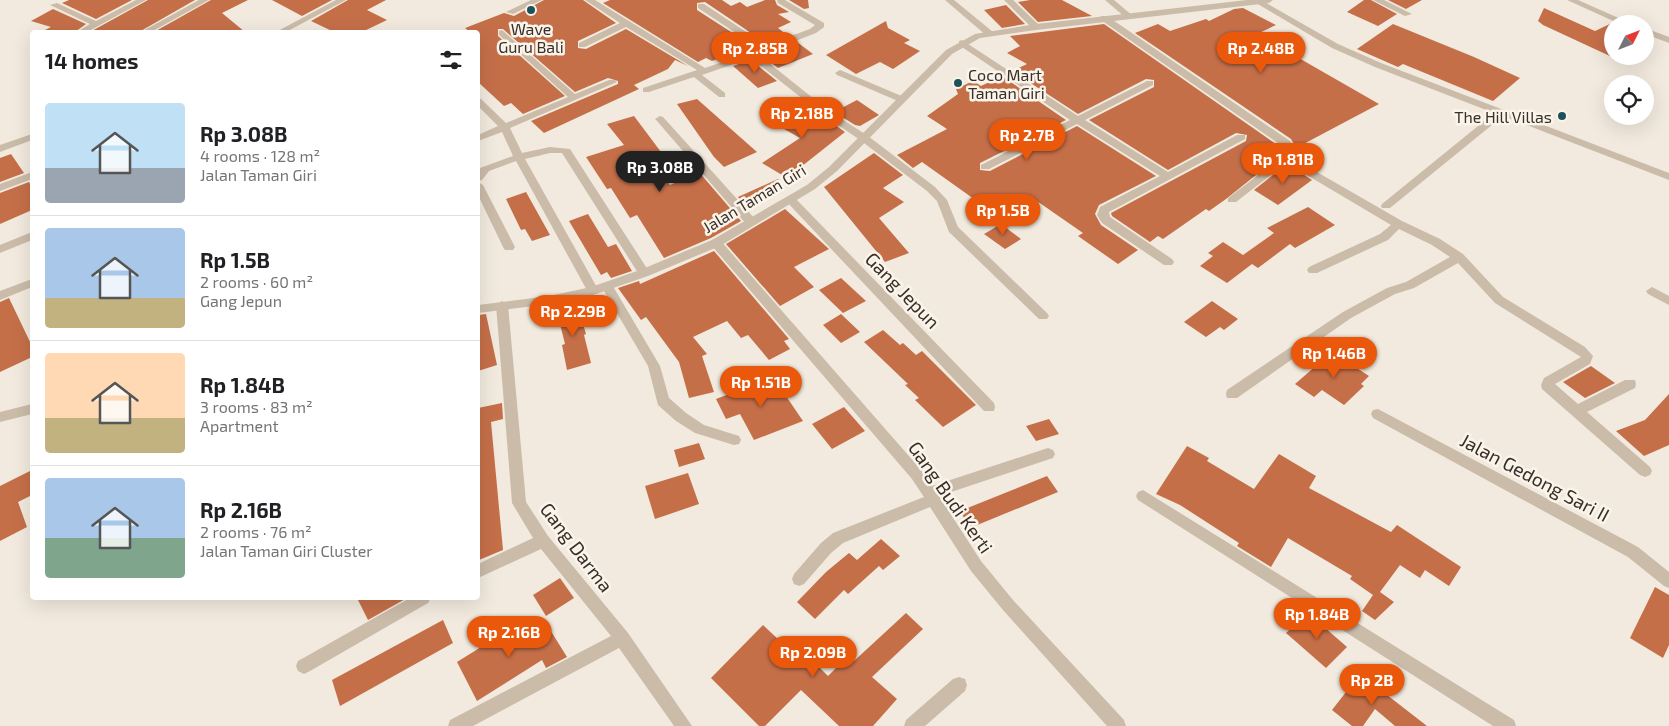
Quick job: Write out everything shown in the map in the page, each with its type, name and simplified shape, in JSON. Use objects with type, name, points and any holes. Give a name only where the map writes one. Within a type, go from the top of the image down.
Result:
[{"type":"street","points":[[85,30],[142,0]]},
{"type":"street","points":[[149,30],[205,0]]},
{"type":"street","points":[[284,30],[342,0]]},
{"type":"street","points":[[510,12],[538,0]]},
{"type":"street","points":[[589,0],[627,22],[700,72],[722,94]]},
{"type":"street","points":[[949,0],[990,34]]},
{"type":"street","points":[[1008,0],[1036,27]]},
{"type":"street","points":[[1109,0],[1130,16]]},
{"type":"street","name":"Jalan Taman Giri","points":[[480,308],[549,300],[593,291],[644,273],[716,243],[790,199],[834,169],[901,99],[949,52],[962,43],[990,34],[1036,27],[1269,0]]},
{"type":"street","points":[[1377,0],[1408,14]]},
{"type":"street","points":[[1571,0],[1607,15]]},
{"type":"street","points":[[646,90],[754,56],[765,50],[765,48],[813,31],[821,25],[780,1]]},
{"type":"street","points":[[1257,1],[1335,46],[1369,62],[1669,177]]},
{"type":"street","points":[[54,4],[96,24]]},
{"type":"street","points":[[701,6],[765,48]]},
{"type":"street","points":[[1104,18],[1286,143],[1299,166],[1398,224],[1436,242],[1459,257],[1499,300],[1587,356],[1586,361],[1548,382],[1547,385],[1646,471]]},
{"type":"street","points":[[582,45],[627,22]]},
{"type":"street","points":[[502,33],[573,98]]},
{"type":"street","points":[[1654,34],[1669,40]]},
{"type":"street","points":[[962,43],[1076,119],[1168,176]]},
{"type":"street","points":[[754,56],[825,112],[864,138],[942,200],[952,229],[1043,316]]},
{"type":"street","points":[[840,73],[901,99]]},
{"type":"street","points":[[480,137],[612,82]]},
{"type":"street","points":[[985,167],[1150,83]]},
{"type":"street","points":[[480,103],[505,127],[519,158],[593,291]]},
{"type":"street","points":[[1386,206],[1502,112]]},
{"type":"street","points":[[660,119],[751,222]]},
{"type":"street","points":[[1168,262],[1106,220],[1102,215],[1104,210],[1240,136]]},
{"type":"street","points":[[0,150],[30,138]]},
{"type":"street","points":[[480,175],[485,169],[519,158],[557,149],[566,151],[644,273]]},
{"type":"street","points":[[1232,200],[1293,153]]},
{"type":"street","points":[[0,188],[30,176]]},
{"type":"street","points":[[480,189],[509,247]]},
{"type":"street","name":"Gang Jepun","points":[[790,199],[989,407]]},
{"type":"street","points":[[1313,270],[1384,237],[1398,224]]},
{"type":"street","points":[[0,249],[30,237]]},
{"type":"street","name":"Gang Budi Kerti","points":[[716,243],[844,388],[932,496],[976,566],[988,581],[1118,726]]},
{"type":"street","points":[[1232,394],[1347,314],[1390,291],[1410,285],[1459,257]]},
{"type":"street","points":[[0,296],[30,284]]},
{"type":"street","points":[[607,286],[654,366],[663,401],[681,417],[700,429],[734,440]]},
{"type":"street","points":[[1652,291],[1669,302]]},
{"type":"street","name":"Gang Darma","points":[[502,305],[520,503],[543,541],[622,638],[684,726]]},
{"type":"street","points":[[1577,411],[1630,384]]},
{"type":"street","points":[[0,416],[30,409]]},
{"type":"street","name":"Jalan Gedong Sari II","points":[[1378,414],[1633,552],[1669,580]]},
{"type":"street","points":[[799,579],[826,548],[838,538],[932,496],[1048,454]]},
{"type":"street","points":[[1143,496],[1508,726]]},
{"type":"street","points":[[480,570],[543,541]]},
{"type":"street","points":[[304,666],[420,600]]},
{"type":"street","points":[[456,726],[622,638]]},
{"type":"street","points":[[912,726],[959,685]]},
{"type":"building","points":[[69,0],[132,0],[96,19],[62,3]]},
{"type":"building","points":[[148,0],[195,0],[142,30],[94,30]]},
{"type":"building","points":[[211,0],[248,0],[222,13],[243,30],[158,30]]},
{"type":"building","points":[[272,0],[332,0],[302,16]]},
{"type":"building","points":[[348,0],[386,0],[367,10],[387,20],[366,30],[330,30],[311,21]]},
{"type":"building","points":[[544,0],[583,0],[616,23],[578,41],[578,48],[586,49],[626,29],[688,66],[675,60],[668,69],[634,85],[639,89],[544,133],[531,121],[618,84],[618,81],[608,78],[575,92],[503,29],[498,29],[498,36],[565,96],[523,114],[511,103],[504,106],[480,84],[480,30],[468,30],[465,28],[504,13],[514,16]]},
{"type":"building","points":[[610,0],[722,0],[731,6],[740,2],[747,7],[765,0],[775,0],[777,5],[789,12],[778,14],[791,22],[778,28],[787,35],[766,43],[705,2],[697,3],[697,10],[756,48],[724,59],[722,57],[712,61],[706,58],[698,62],[603,3]]},
{"type":"building","points":[[789,0],[808,0],[809,8],[804,9]]},
{"type":"building","points":[[1062,0],[1092,16],[1038,22],[1018,2]]},
{"type":"building","points":[[1364,0],[1371,0],[1397,14],[1378,26],[1347,12]]},
{"type":"building","points":[[1388,0],[1422,0],[1406,9]]},
{"type":"building","points":[[1006,5],[1025,24],[1002,28],[984,10]]},
{"type":"building","points":[[1243,8],[1276,25],[1257,34],[1379,104],[1296,148],[1291,139],[1135,33],[1158,24],[1170,31],[1206,19],[1209,21],[1234,9]]},
{"type":"building","points":[[1544,8],[1595,31],[1604,27],[1604,53],[1543,25],[1538,21]]},
{"type":"building","points":[[53,9],[86,24],[78,30],[45,30],[51,27],[31,21]]},
{"type":"building","points":[[886,21],[888,28],[910,40],[904,43],[920,51],[893,69],[880,62],[856,74],[826,55]]},
{"type":"building","points":[[1104,24],[1285,152],[1226,199],[1209,211],[1206,209],[1163,239],[1158,236],[1150,242],[1112,216],[1111,213],[1246,141],[1247,135],[1236,133],[1168,170],[1089,120],[1154,87],[1154,80],[1146,79],[1078,114],[1012,71],[1027,64],[1007,53],[1020,46],[1010,36]]},
{"type":"building","points":[[1393,24],[1520,78],[1493,101],[1403,64],[1398,67],[1357,49]]},
{"type":"building","points":[[797,42],[813,54],[778,68],[763,56]]},
{"type":"building","points":[[751,60],[777,81],[758,88],[733,66]]},
{"type":"building","points":[[1002,76],[1066,120],[980,163],[980,170],[990,171],[1077,126],[1156,176],[1099,205],[1095,214],[1101,225],[1138,250],[1118,264],[1078,236],[1083,233],[1034,199],[996,223],[982,212],[988,209],[922,162],[913,168],[897,155],[947,129],[927,116],[958,94],[956,89],[973,81],[981,86]]},
{"type":"building","points":[[697,99],[757,152],[724,167],[714,157],[677,104]]},
{"type":"building","points":[[857,100],[879,115],[860,126],[834,112]]},
{"type":"building","points":[[793,106],[801,113],[810,107],[845,132],[787,178],[762,163],[800,138],[768,120]]},
{"type":"building","points":[[634,116],[661,152],[650,156],[670,185],[699,172],[741,221],[711,238],[664,258],[637,215],[630,218],[611,188],[607,189],[586,157],[624,145],[607,124]]},
{"type":"building","points":[[874,153],[903,175],[883,188],[904,202],[879,218],[909,253],[885,262],[824,187]]},
{"type":"building","points":[[11,154],[24,173],[0,182],[0,158]]},
{"type":"building","points":[[1287,164],[1312,180],[1278,205],[1254,190]]},
{"type":"building","points":[[778,179],[781,183],[749,210],[738,197]]},
{"type":"building","points":[[29,182],[30,211],[0,224],[0,193]]},
{"type":"building","points":[[526,192],[550,235],[532,241],[525,229],[521,230],[506,199]]},
{"type":"building","points":[[1308,207],[1335,225],[1295,248],[1290,244],[1258,268],[1252,264],[1227,283],[1200,266],[1213,256],[1208,253],[1223,242],[1243,255],[1274,233],[1267,228]]},
{"type":"building","points":[[785,209],[829,249],[794,267],[814,287],[780,306],[726,244]]},
{"type":"building","points":[[588,214],[608,247],[616,244],[632,271],[611,278],[607,272],[601,275],[569,221]]},
{"type":"building","points":[[1001,224],[1021,239],[1005,249],[984,234]]},
{"type":"building","points":[[714,251],[789,339],[784,341],[790,349],[769,360],[748,335],[741,338],[727,321],[693,337],[707,354],[702,356],[714,392],[689,398],[679,362],[646,317],[641,320],[618,288],[639,281],[640,284]]},
{"type":"building","points":[[841,278],[866,301],[843,313],[819,290]]},
{"type":"building","points":[[9,298],[30,342],[30,358],[0,372],[0,302]]},
{"type":"building","points":[[1212,301],[1238,319],[1224,330],[1220,327],[1206,337],[1184,322]]},
{"type":"building","points":[[577,303],[586,334],[584,335],[591,363],[567,370],[562,345],[565,344],[556,308]]},
{"type":"building","points":[[486,314],[497,365],[480,370],[480,315]]},
{"type":"building","points":[[841,314],[860,332],[841,343],[823,325]]},
{"type":"building","points":[[883,330],[900,345],[903,343],[916,355],[922,351],[976,405],[943,427],[915,400],[919,398],[905,385],[908,384],[864,342]]},
{"type":"building","points":[[1332,352],[1369,376],[1361,384],[1364,386],[1344,405],[1322,390],[1314,397],[1295,384]]},
{"type":"building","points":[[1591,366],[1615,383],[1585,398],[1563,382]]},
{"type":"building","points":[[773,377],[803,421],[754,440],[740,414],[726,419],[716,399]]},
{"type":"building","points":[[1669,394],[1669,445],[1644,456],[1616,431],[1645,420]]},
{"type":"building","points":[[502,403],[503,419],[491,422],[503,550],[480,560],[480,408]]},
{"type":"building","points":[[844,407],[865,431],[832,449],[812,424]]},
{"type":"building","points":[[1049,419],[1059,434],[1036,441],[1026,426]]},
{"type":"building","points":[[699,443],[705,459],[679,467],[674,450]]},
{"type":"building","points":[[1187,446],[1209,458],[1207,461],[1254,489],[1279,454],[1316,476],[1309,488],[1391,532],[1397,525],[1461,567],[1449,586],[1425,570],[1420,578],[1400,565],[1380,592],[1394,602],[1375,620],[1362,611],[1373,595],[1350,579],[1352,576],[1288,538],[1271,567],[1237,546],[1239,543],[1180,505],[1156,494]]},
{"type":"building","points":[[30,471],[30,496],[18,502],[27,527],[0,541],[0,486]]},
{"type":"building","points":[[688,473],[699,504],[655,519],[645,486]]},
{"type":"building","points":[[1047,476],[1058,492],[970,528],[960,511]]},
{"type":"building","points":[[881,539],[900,556],[883,570],[879,566],[848,594],[844,590],[815,619],[797,602],[826,572],[849,553],[857,560]]},
{"type":"building","points":[[560,578],[574,598],[546,616],[533,595]]},
{"type":"building","points":[[1655,587],[1669,595],[1669,645],[1663,658],[1630,638]]},
{"type":"building","points":[[358,600],[403,600],[368,620]]},
{"type":"building","points":[[906,613],[923,629],[872,677],[897,699],[873,726],[839,726],[801,690],[765,726],[759,726],[711,678],[763,625],[797,657],[803,651],[828,676],[848,656],[854,661]]},
{"type":"building","points":[[1308,613],[1347,647],[1326,668],[1286,633]]},
{"type":"building","points":[[443,620],[453,643],[340,706],[332,680]]},
{"type":"building","points":[[544,620],[567,657],[546,668],[542,660],[477,701],[457,662],[515,626],[520,636]]},
{"type":"building","points":[[1360,674],[1427,726],[1395,726],[1375,709],[1363,726],[1352,726],[1332,710]]},
{"type":"place","name":"Wave Guru Bali","points":[[531,10]]},
{"type":"place","name":"Coco Mart Taman Giri","points":[[958,83]]},
{"type":"place","name":"The Hill Villas","points":[[1562,116]]}]
